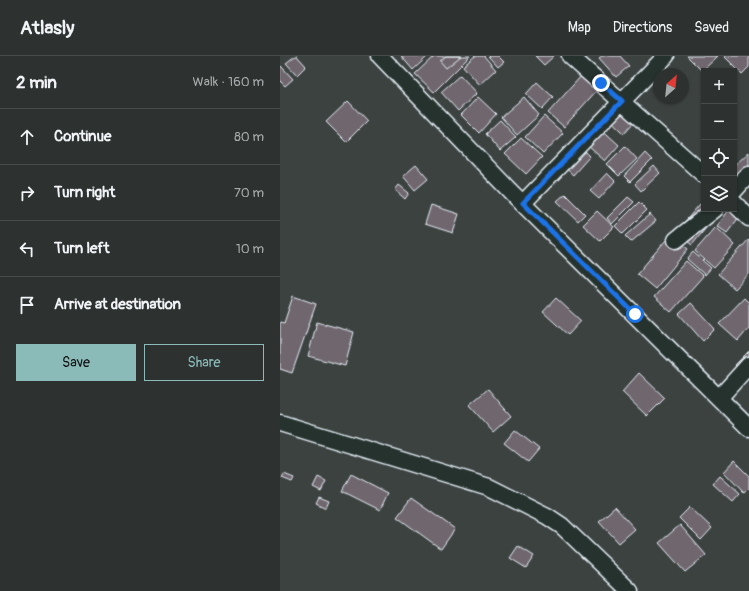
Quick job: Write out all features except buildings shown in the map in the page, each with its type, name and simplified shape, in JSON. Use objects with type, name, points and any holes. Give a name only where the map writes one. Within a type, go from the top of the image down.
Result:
[{"type":"street","points":[[380,56],[523,203],[749,428]]},
{"type":"street","points":[[570,56],[701,172]]},
{"type":"street","points":[[523,203],[666,56]]},
{"type":"street","points":[[737,188],[749,174]]},
{"type":"street","points":[[737,206],[749,218]]},
{"type":"street","points":[[676,240],[711,212]]},
{"type":"street","points":[[719,398],[749,365]]},
{"type":"street","points":[[280,423],[489,487],[547,516],[562,526],[630,591]]},
{"type":"route","points":[[601,83],[622,101],[523,203],[635,314]]}]
